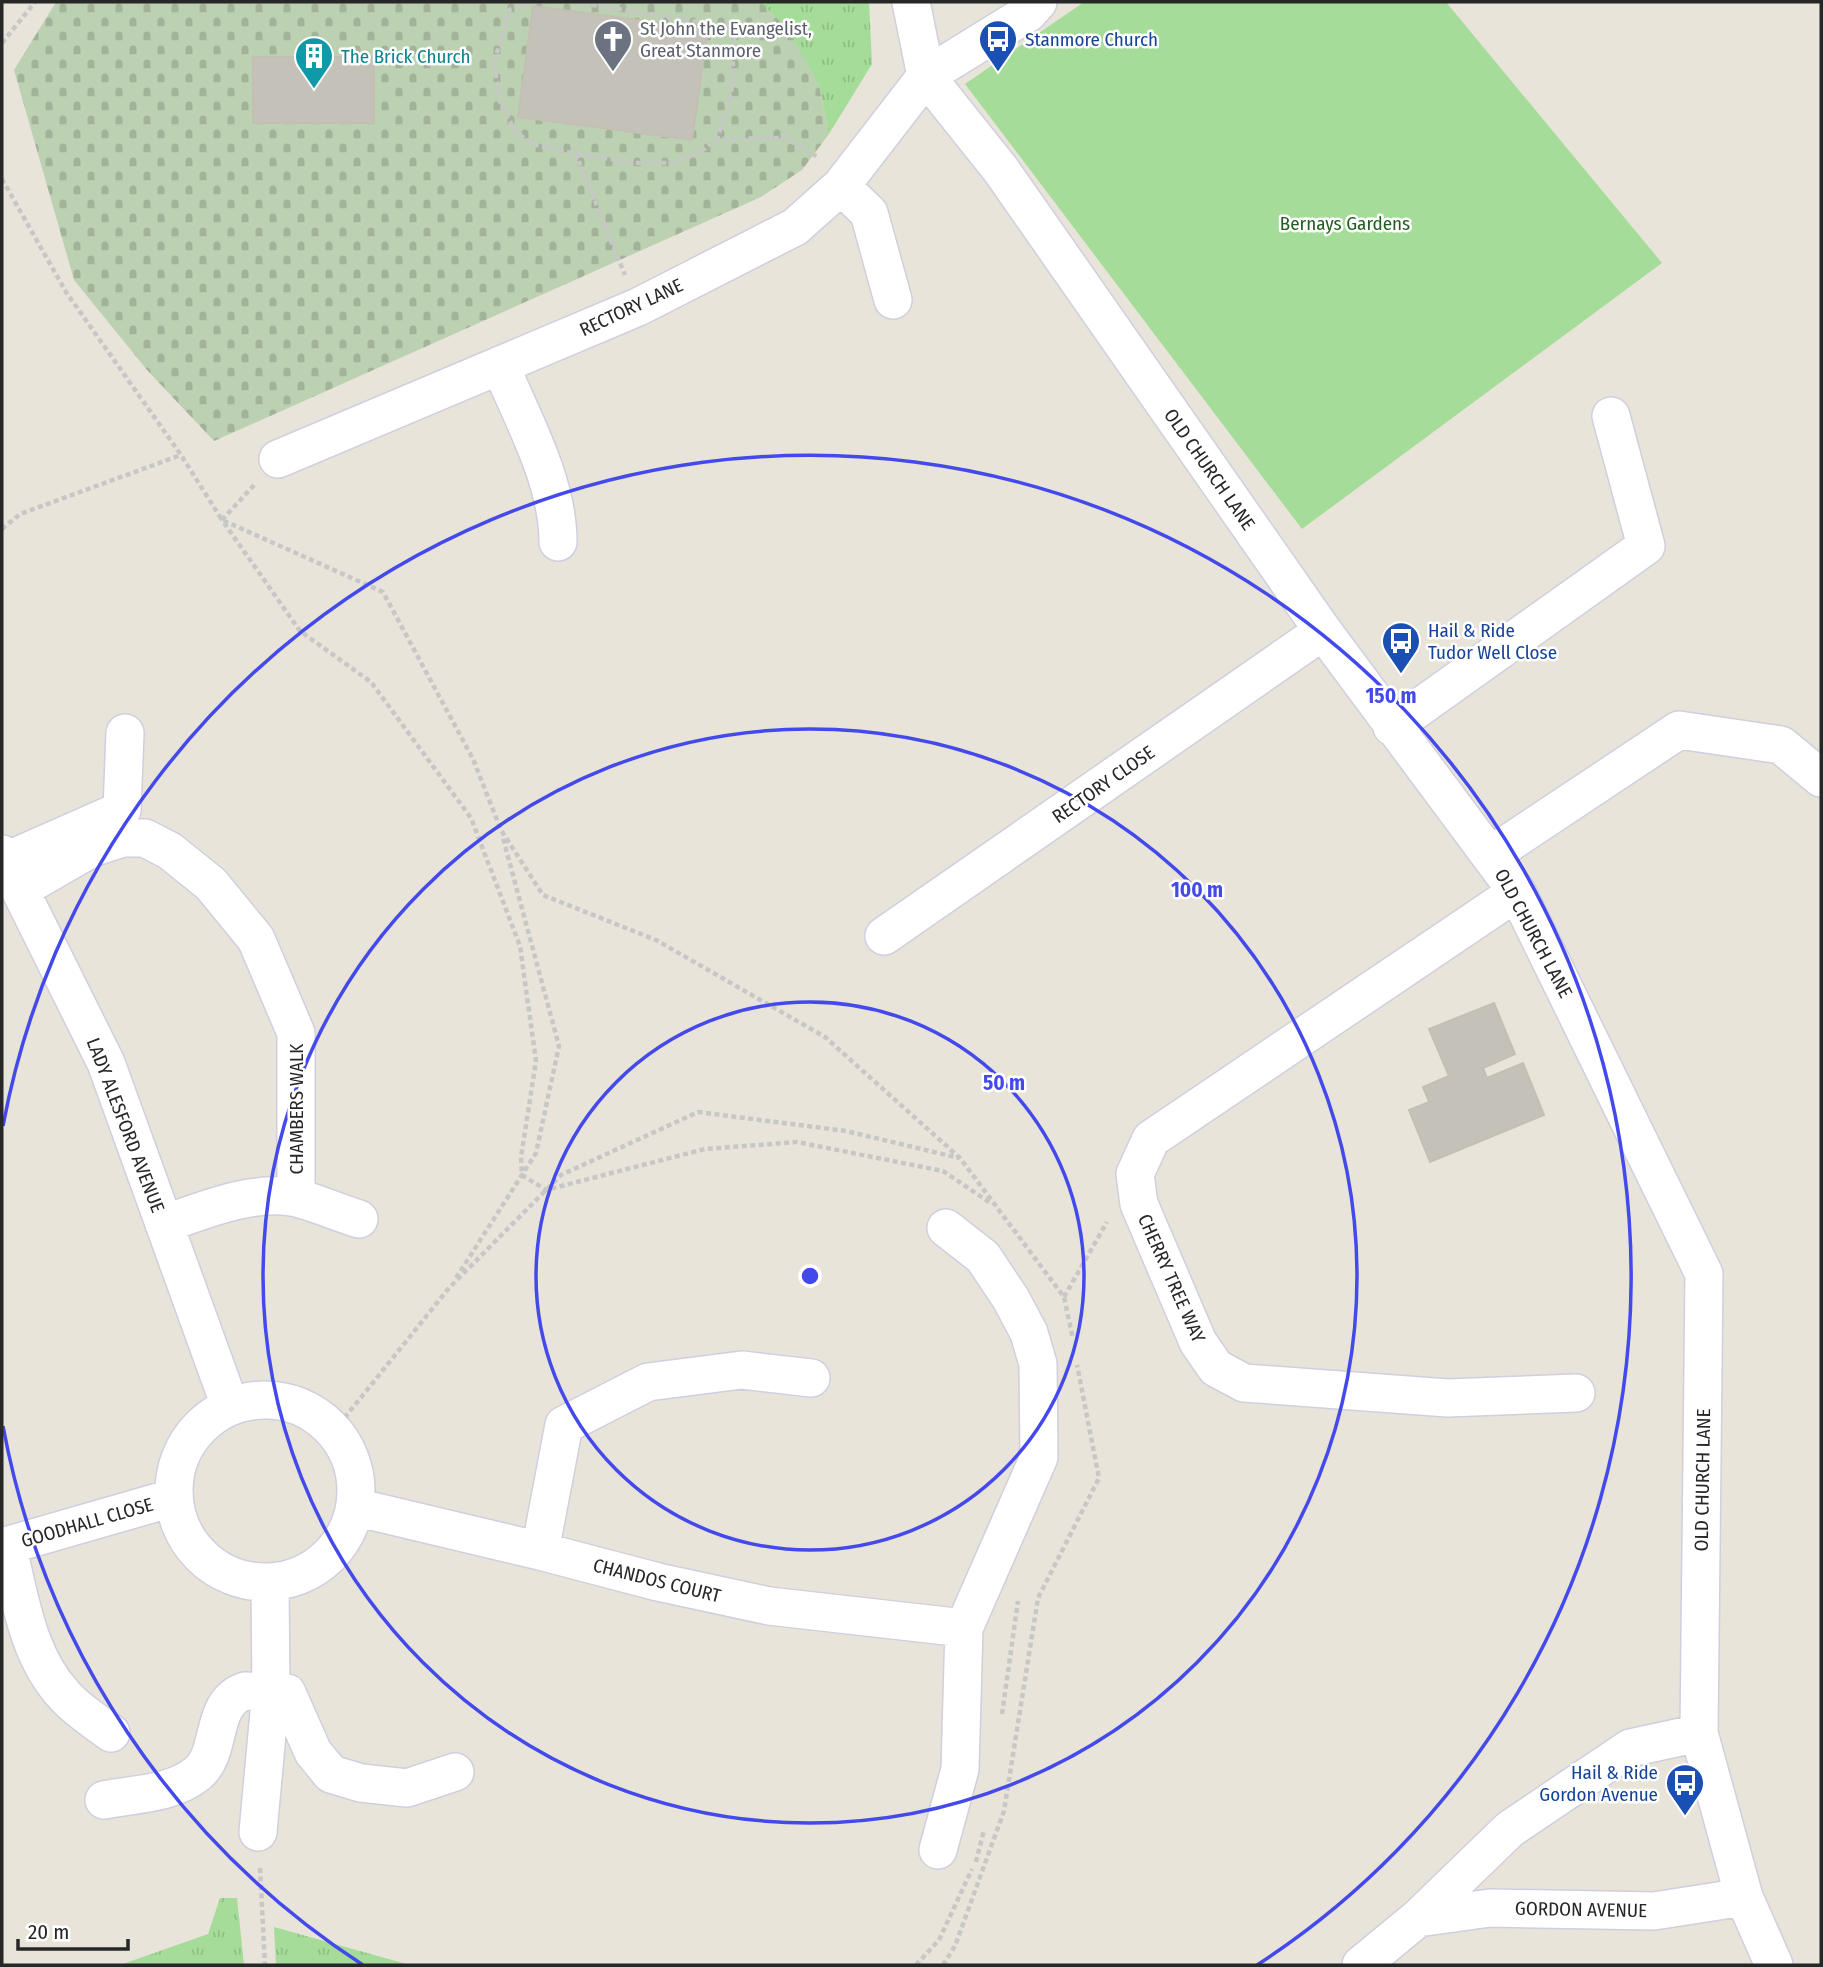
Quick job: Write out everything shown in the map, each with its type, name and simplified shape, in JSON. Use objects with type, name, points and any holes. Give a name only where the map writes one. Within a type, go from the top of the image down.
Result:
[{"type":"street","name":"OLD CHURCH LANE","points":[[911,2],[926,76],[1001,170],[1323,631],[1517,892],[1704,1274],[1699,1733],[1744,1897],[1774,1965]]},
{"type":"street","points":[[926,76],[1028,13],[1038,2]]},
{"type":"street","name":"RECTORY LANE","points":[[278,459],[638,307],[795,227],[845,181],[926,76]]},
{"type":"street","points":[[845,181],[870,213],[893,300]]},
{"type":"street","points":[[500,365],[546,477],[558,519],[558,542]]},
{"type":"street","points":[[1392,727],[1646,546],[1611,416]]},
{"type":"street","name":"RECTORY CLOSE","points":[[884,936],[1323,631]]},
{"type":"street","points":[[1491,855],[1679,730],[1781,745],[1821,778]]},
{"type":"street","points":[[10,868],[122,810],[125,733]]},
{"type":"street","name":"CHAMBERS WALK","points":[[10,868],[123,838],[145,838],[170,851],[211,884],[256,939],[296,1033],[296,1198]]},
{"type":"street","name":"LADY ALESFORD AVENUE","points":[[10,868],[106,1063],[230,1406]]},
{"type":"street","points":[[1135,1174],[1151,1139],[1517,892]]},
{"type":"street","name":"CHERRY TREE WAY","points":[[1135,1174],[1139,1203],[1198,1342],[1216,1368],[1244,1382],[1448,1398],[1576,1393]]},
{"type":"street","name":"CHAMBERS WALK","points":[[164,1224],[211,1208],[262,1196],[296,1198],[359,1219]]},
{"type":"street","points":[[938,1850],[960,1769],[964,1628],[1039,1457],[1040,1412],[1038,1364],[1029,1333],[1011,1299],[983,1257],[946,1228]]},
{"type":"street","points":[[540,1551],[564,1425],[649,1382],[742,1370],[811,1378]]},
{"type":"street","points":[[261,1399],[292,1403],[321,1418],[334,1431],[351,1458],[357,1489],[355,1507],[344,1537],[323,1562],[296,1577],[270,1583],[238,1579],[209,1565],[187,1542],[172,1498],[176,1466],[189,1437],[212,1415],[230,1406],[261,1399]]},
{"type":"street","name":"GOODHALL CLOSE","points":[[4,1546],[172,1498]]},
{"type":"street","name":"CHANDOS COURT","points":[[355,1507],[658,1582],[769,1606],[964,1628]]},
{"type":"street","points":[[4,1546],[33,1647],[47,1674],[65,1697],[111,1733]]},
{"type":"street","points":[[258,1832],[271,1691],[270,1583]]},
{"type":"street","points":[[104,1800],[170,1788],[186,1782],[207,1763],[226,1705],[245,1691],[287,1693],[313,1752],[331,1773],[362,1783],[407,1787],[455,1772]]},
{"type":"street","points":[[1361,1965],[1418,1919],[1510,1829],[1630,1748],[1699,1733]]},
{"type":"street","name":"GORDON AVENUE","points":[[1418,1919],[1490,1908],[1654,1910],[1744,1897]]},
{"type":"path","points":[[2,43],[35,2]]},
{"type":"path","points":[[536,2],[509,10],[494,63],[500,102],[515,131],[532,144],[638,163],[673,163],[700,152],[717,139],[731,97],[734,28],[575,2]]},
{"type":"path","points":[[717,139],[785,138],[845,181]]},
{"type":"path","points":[[576,154],[638,307]]},
{"type":"path","points":[[2,179],[66,292],[300,631],[371,682],[471,818],[520,946],[536,1061],[521,1157],[522,1175]]},
{"type":"path","points":[[2,528],[20,514],[181,455]]},
{"type":"path","points":[[222,520],[278,459]]},
{"type":"path","points":[[222,520],[383,592],[472,759],[501,830],[531,931],[559,1046],[536,1153],[449,1288]]},
{"type":"path","points":[[501,830],[544,895],[656,940],[825,1037],[960,1158],[1064,1297],[1074,1348]]},
{"type":"path","points":[[334,1431],[449,1288],[561,1175],[698,1112],[846,1131],[960,1158]]},
{"type":"path","points":[[522,1175],[546,1190],[705,1149],[797,1142],[943,1171],[997,1207],[1014,1242]]},
{"type":"path","points":[[1064,1297],[1135,1174]]},
{"type":"path","points":[[943,1965],[955,1946],[1004,1811],[1038,1598],[1099,1478],[1077,1361]]},
{"type":"path","points":[[1000,1726],[1020,1591]]},
{"type":"path","points":[[916,1965],[939,1940],[982,1848],[986,1821]]},
{"type":"path","points":[[258,1832],[265,1965]]},
{"type":"green space","points":[[56,2],[760,2],[788,29],[819,85],[829,134],[802,170],[761,197],[214,441],[147,370],[74,280],[14,70]]},
{"type":"green space","points":[[760,2],[869,2],[872,64],[829,134],[819,85]]},
{"type":"green space","name":"Bernays Gardens","points":[[1084,2],[1446,2],[1662,263],[1302,529],[965,84]]},
{"type":"green space","points":[[220,1898],[237,1898],[244,1965],[120,1965],[208,1934]]},
{"type":"green space","points":[[274,1927],[410,1965],[276,1965]]},
{"type":"building","name":"St John the Evangelist, Great Stanmore","points":[[533,6],[708,29],[692,140],[518,117]]},
{"type":"building","name":"The Brick Church","points":[[253,57],[374,57],[374,123],[253,123]]},
{"type":"building","points":[[1494,1003],[1515,1054],[1483,1068],[1487,1078],[1523,1063],[1544,1115],[1430,1162],[1409,1110],[1429,1102],[1423,1087],[1449,1076],[1429,1029]]},
{"type":"place","name":"St John the Evangelist, Great Stanmore","points":[[613,73]]},
{"type":"place","name":"Stanmore Church","points":[[998,73]]},
{"type":"place","name":"The Brick Church","points":[[314,90]]},
{"type":"place","name":"Hail & Ride Tudor Well Close","points":[[1401,675]]},
{"type":"place","name":"Hail & Ride Gordon Avenue","points":[[1685,1817]]}]
